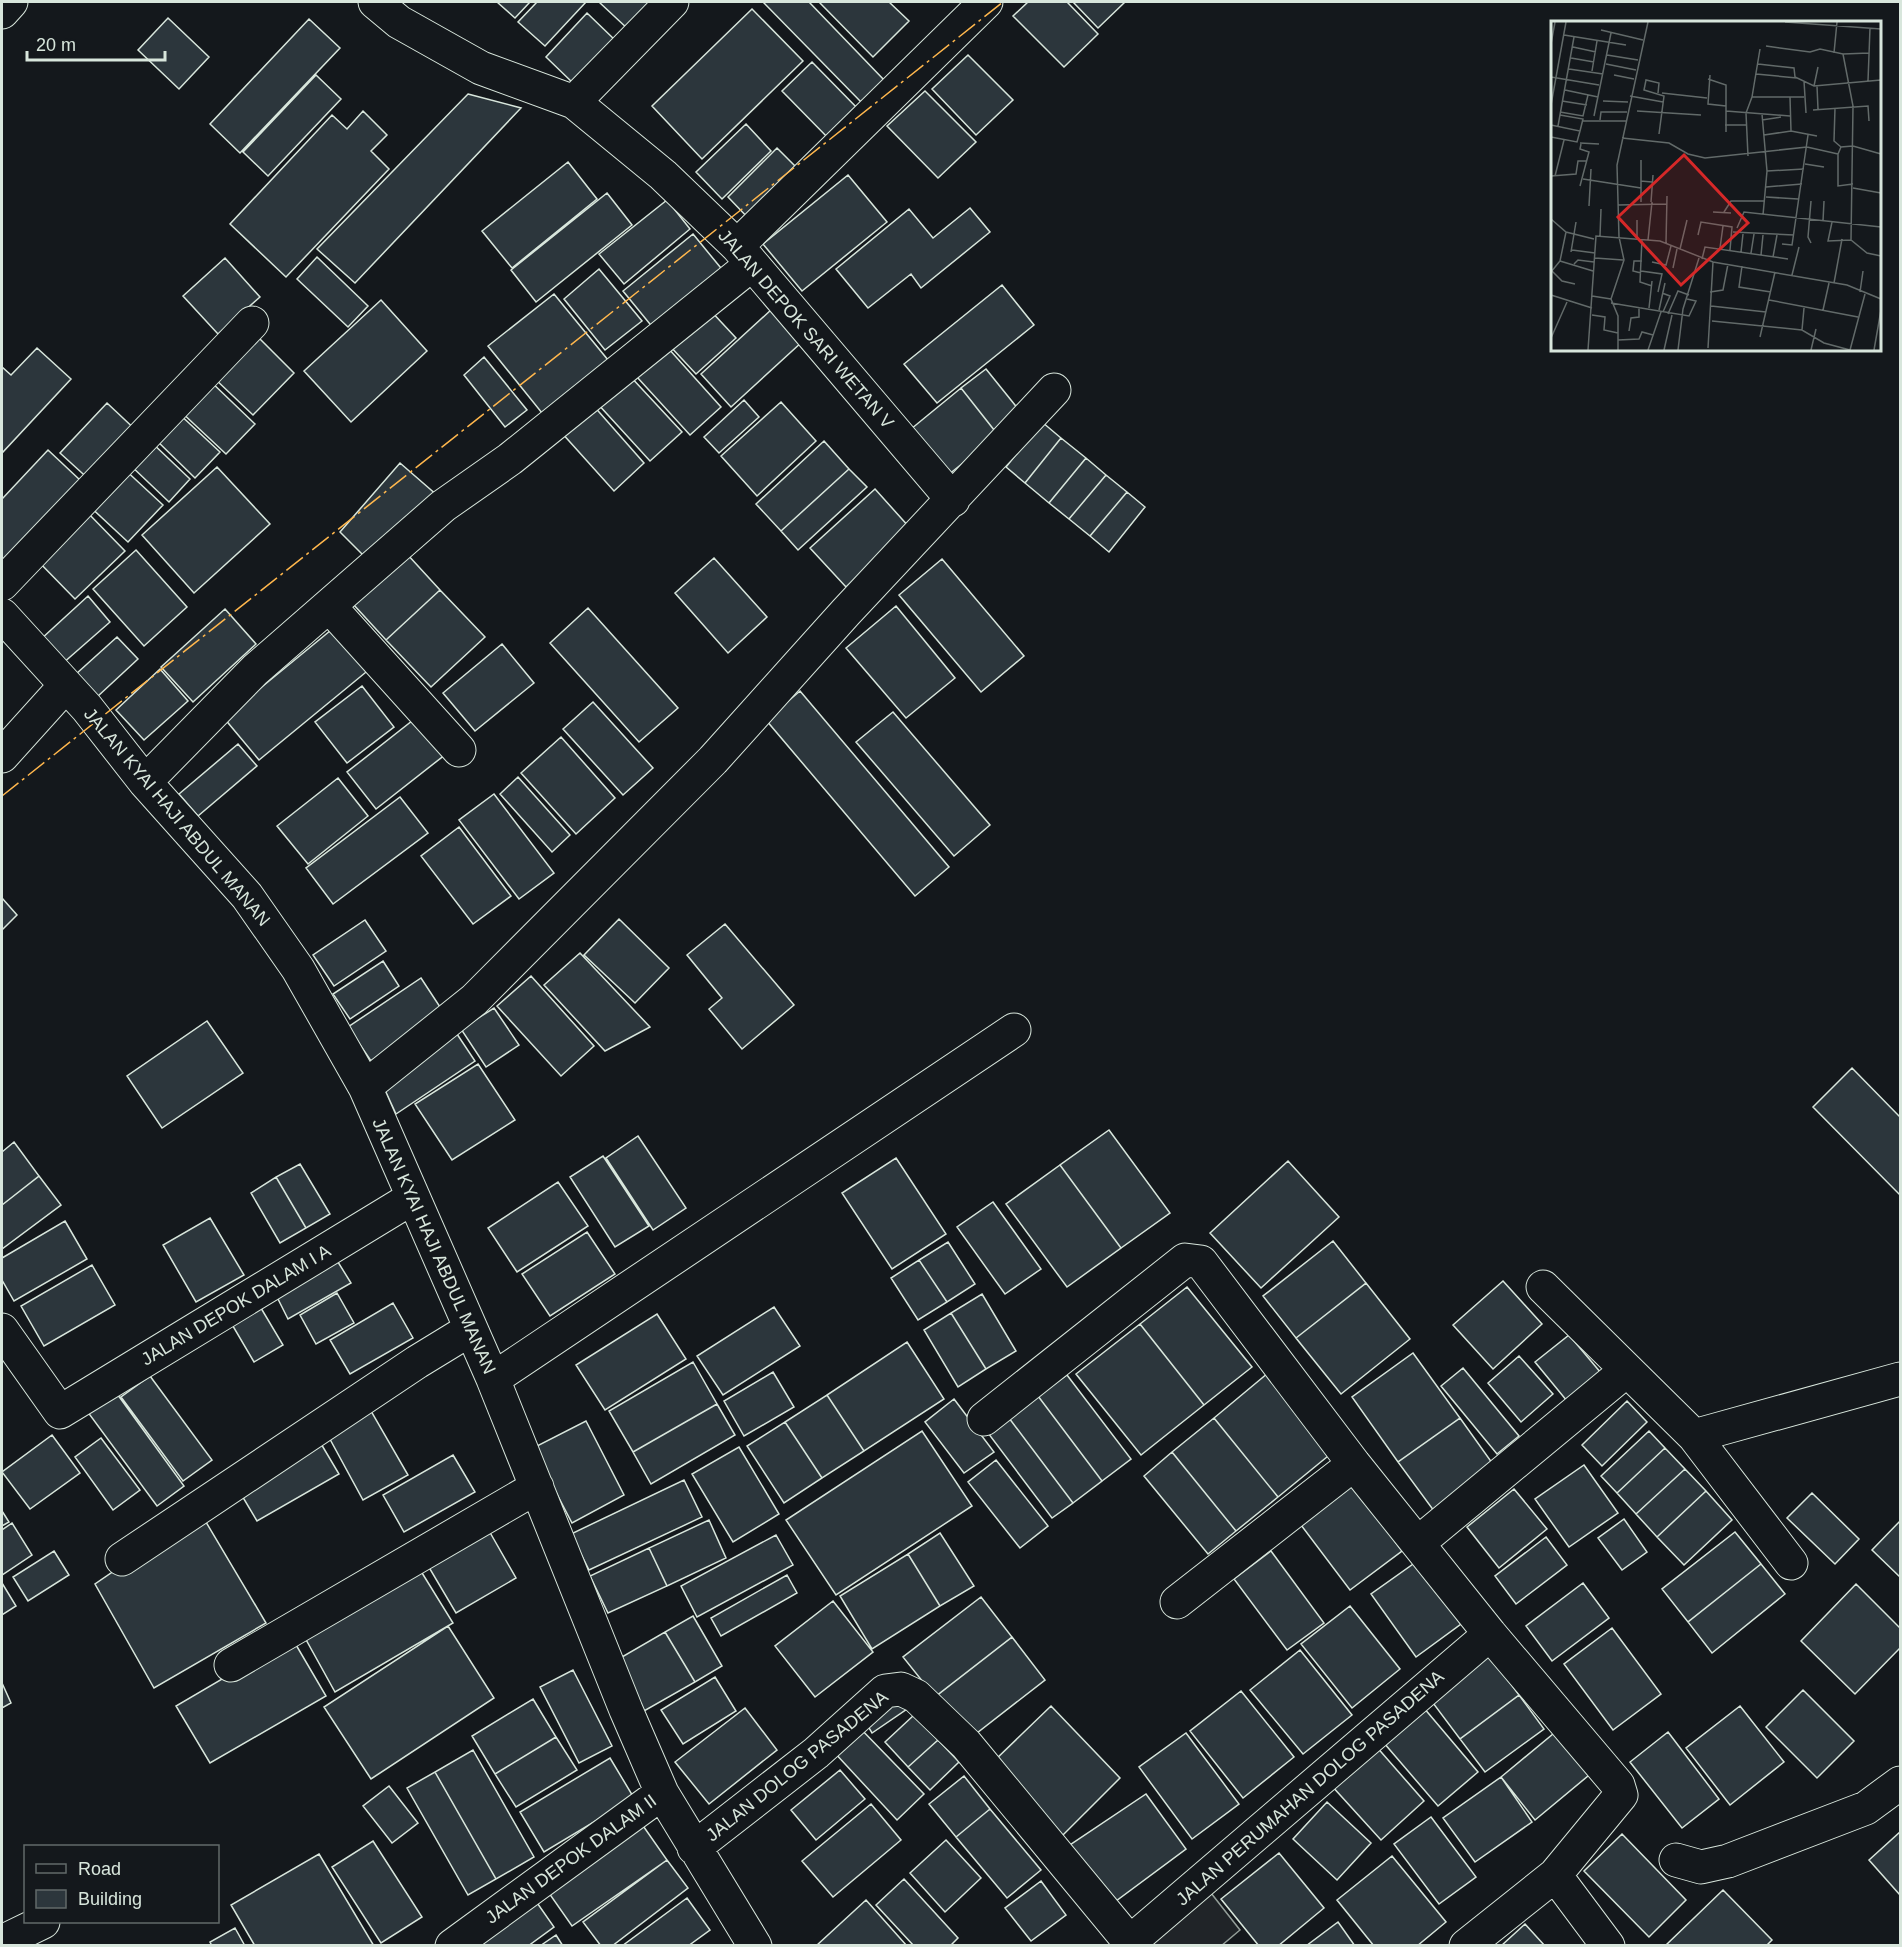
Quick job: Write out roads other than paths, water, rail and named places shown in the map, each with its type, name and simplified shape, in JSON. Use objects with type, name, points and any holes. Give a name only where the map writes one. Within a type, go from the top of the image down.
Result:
[{"type":"street","points":[[2,12],[11,2]]},
{"type":"street","name":"JALAN DEPOK SARI WETAN V","points":[[375,2],[399,22],[481,68],[574,102],[663,175],[744,255],[953,500]]},
{"type":"street","points":[[574,102],[672,2]]},
{"type":"street","points":[[144,782],[255,670],[443,506],[510,459],[744,255],[986,2]]},
{"type":"street","points":[[2,584],[252,323]]},
{"type":"street","points":[[365,1087],[474,1000],[714,760],[846,612],[1054,390]]},
{"type":"street","points":[[329,606],[459,750]]},
{"type":"street","name":"JALAN KYAI HAJI ABDUL MANAN","points":[[2,615],[66,685],[144,782],[247,896],[298,969],[365,1087],[493,1379],[626,1710],[662,1793],[754,1946]]},
{"type":"street","points":[[2,756],[66,685]]},
{"type":"street","points":[[493,1379],[1014,1030]]},
{"type":"street","name":"JALAN DEPOK DALAM I A","points":[[2,1330],[60,1412],[412,1198]]},
{"type":"street","points":[[984,1419],[1185,1260],[1201,1262],[1354,1464],[1490,1634],[1618,1785],[1621,1794],[1555,1875],[1466,1946]]},
{"type":"street","points":[[1543,1287],[1694,1436],[1791,1563]]},
{"type":"street","points":[[122,1559],[471,1329]]},
{"type":"street","points":[[1418,1543],[1627,1370]]},
{"type":"street","points":[[1694,1436],[1900,1379]]},
{"type":"street","points":[[1177,1602],[1354,1464]]},
{"type":"street","points":[[231,1665],[537,1487]]},
{"type":"street","name":"JALAN PERUMAHAN DOLOG PASADENA","points":[[901,1689],[916,1696],[966,1744],[1131,1944],[1490,1634]]},
{"type":"street","name":"JALAN DOLOG PASADENA","points":[[694,1848],[816,1753],[885,1691],[901,1689]]},
{"type":"street","points":[[1676,1860],[1701,1867],[1728,1862],[1866,1808],[1900,1783]]},
{"type":"street","name":"JALAN DEPOK DALAM II","points":[[452,1945],[662,1793]]},
{"type":"street","points":[[1555,1875],[1608,1946]]},
{"type":"street","points":[[2,1942],[41,1923]]}]
